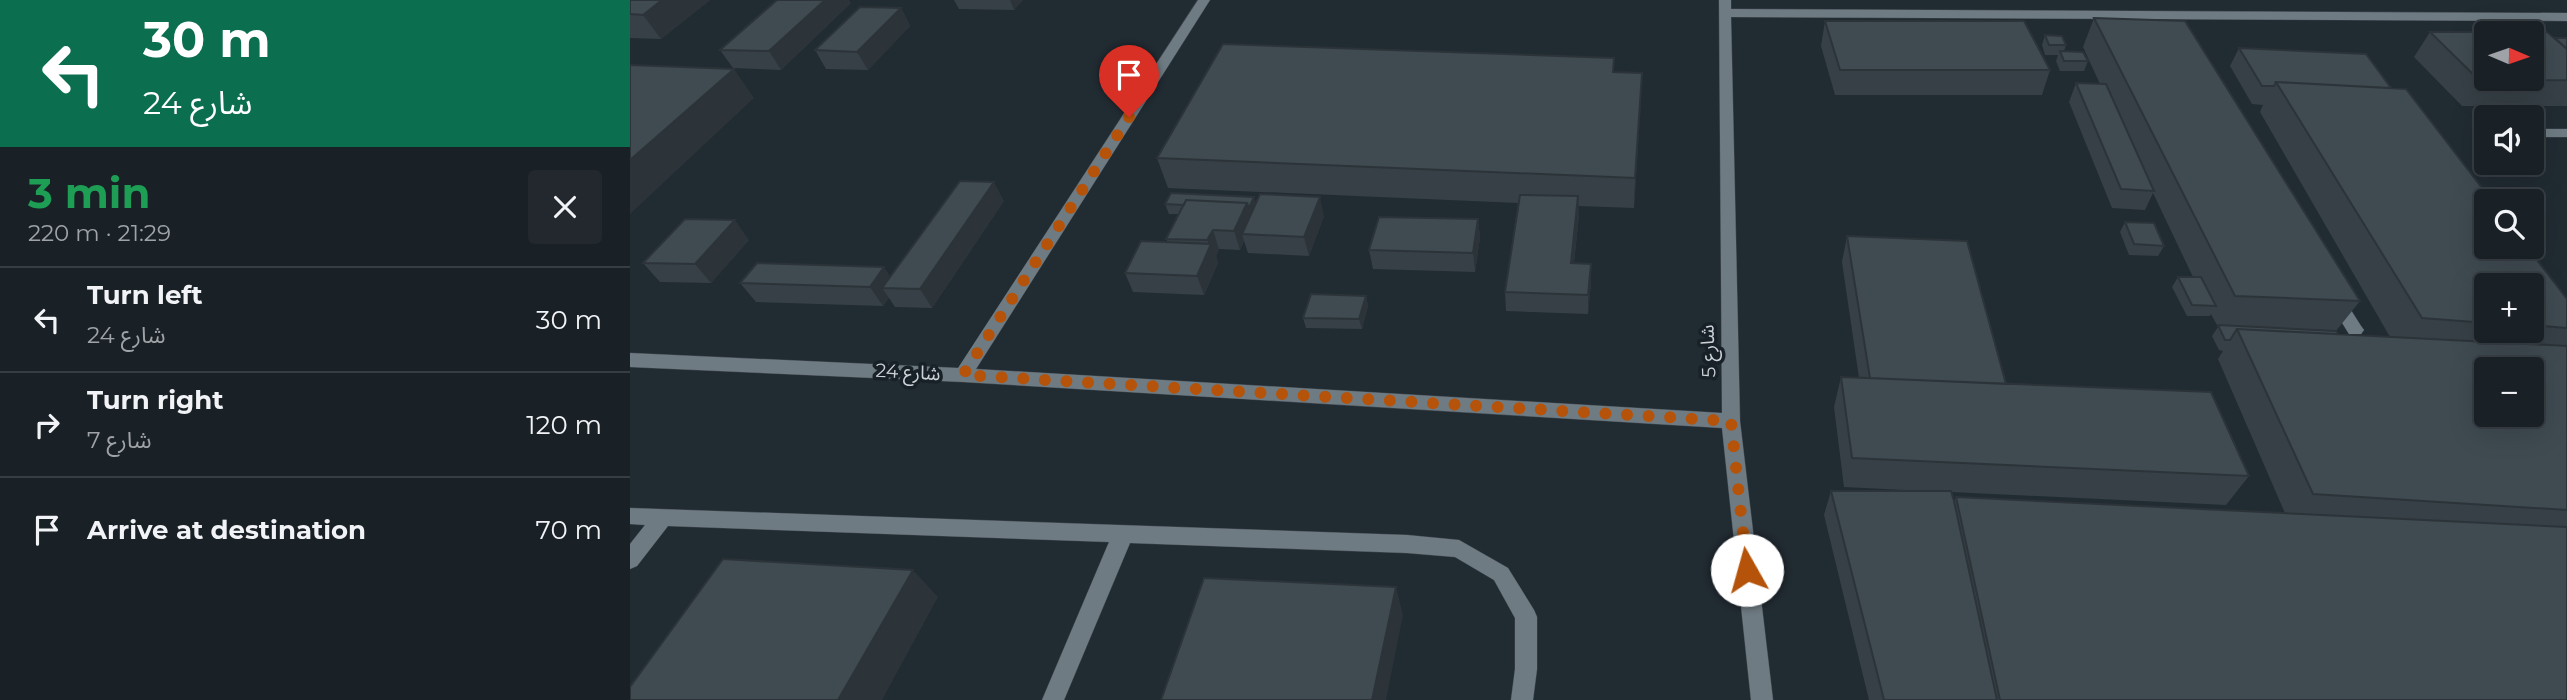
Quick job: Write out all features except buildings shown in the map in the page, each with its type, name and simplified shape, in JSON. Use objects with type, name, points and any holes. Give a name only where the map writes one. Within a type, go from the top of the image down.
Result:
[{"type":"street","points":[[963,375],[1204,0]]},
{"type":"street","points":[[1726,6],[2166,22],[2567,17]]},
{"type":"street","name":"شارع 5","points":[[1726,6],[1731,421],[1762,700]]},
{"type":"street","points":[[2544,133],[2567,133]]},
{"type":"street","points":[[2326,284],[2354,330]]},
{"type":"street","name":"شارع 24","points":[[630,360],[963,375],[1731,421]]},
{"type":"street","points":[[630,516],[1407,544],[1459,549],[1501,574],[1526,617],[1526,669],[1522,700]]},
{"type":"street","points":[[630,561],[663,517]]},
{"type":"street","points":[[1053,700],[1124,534]]},
{"type":"route","points":[[1129,117],[963,375],[1731,421],[1747,570]]}]
